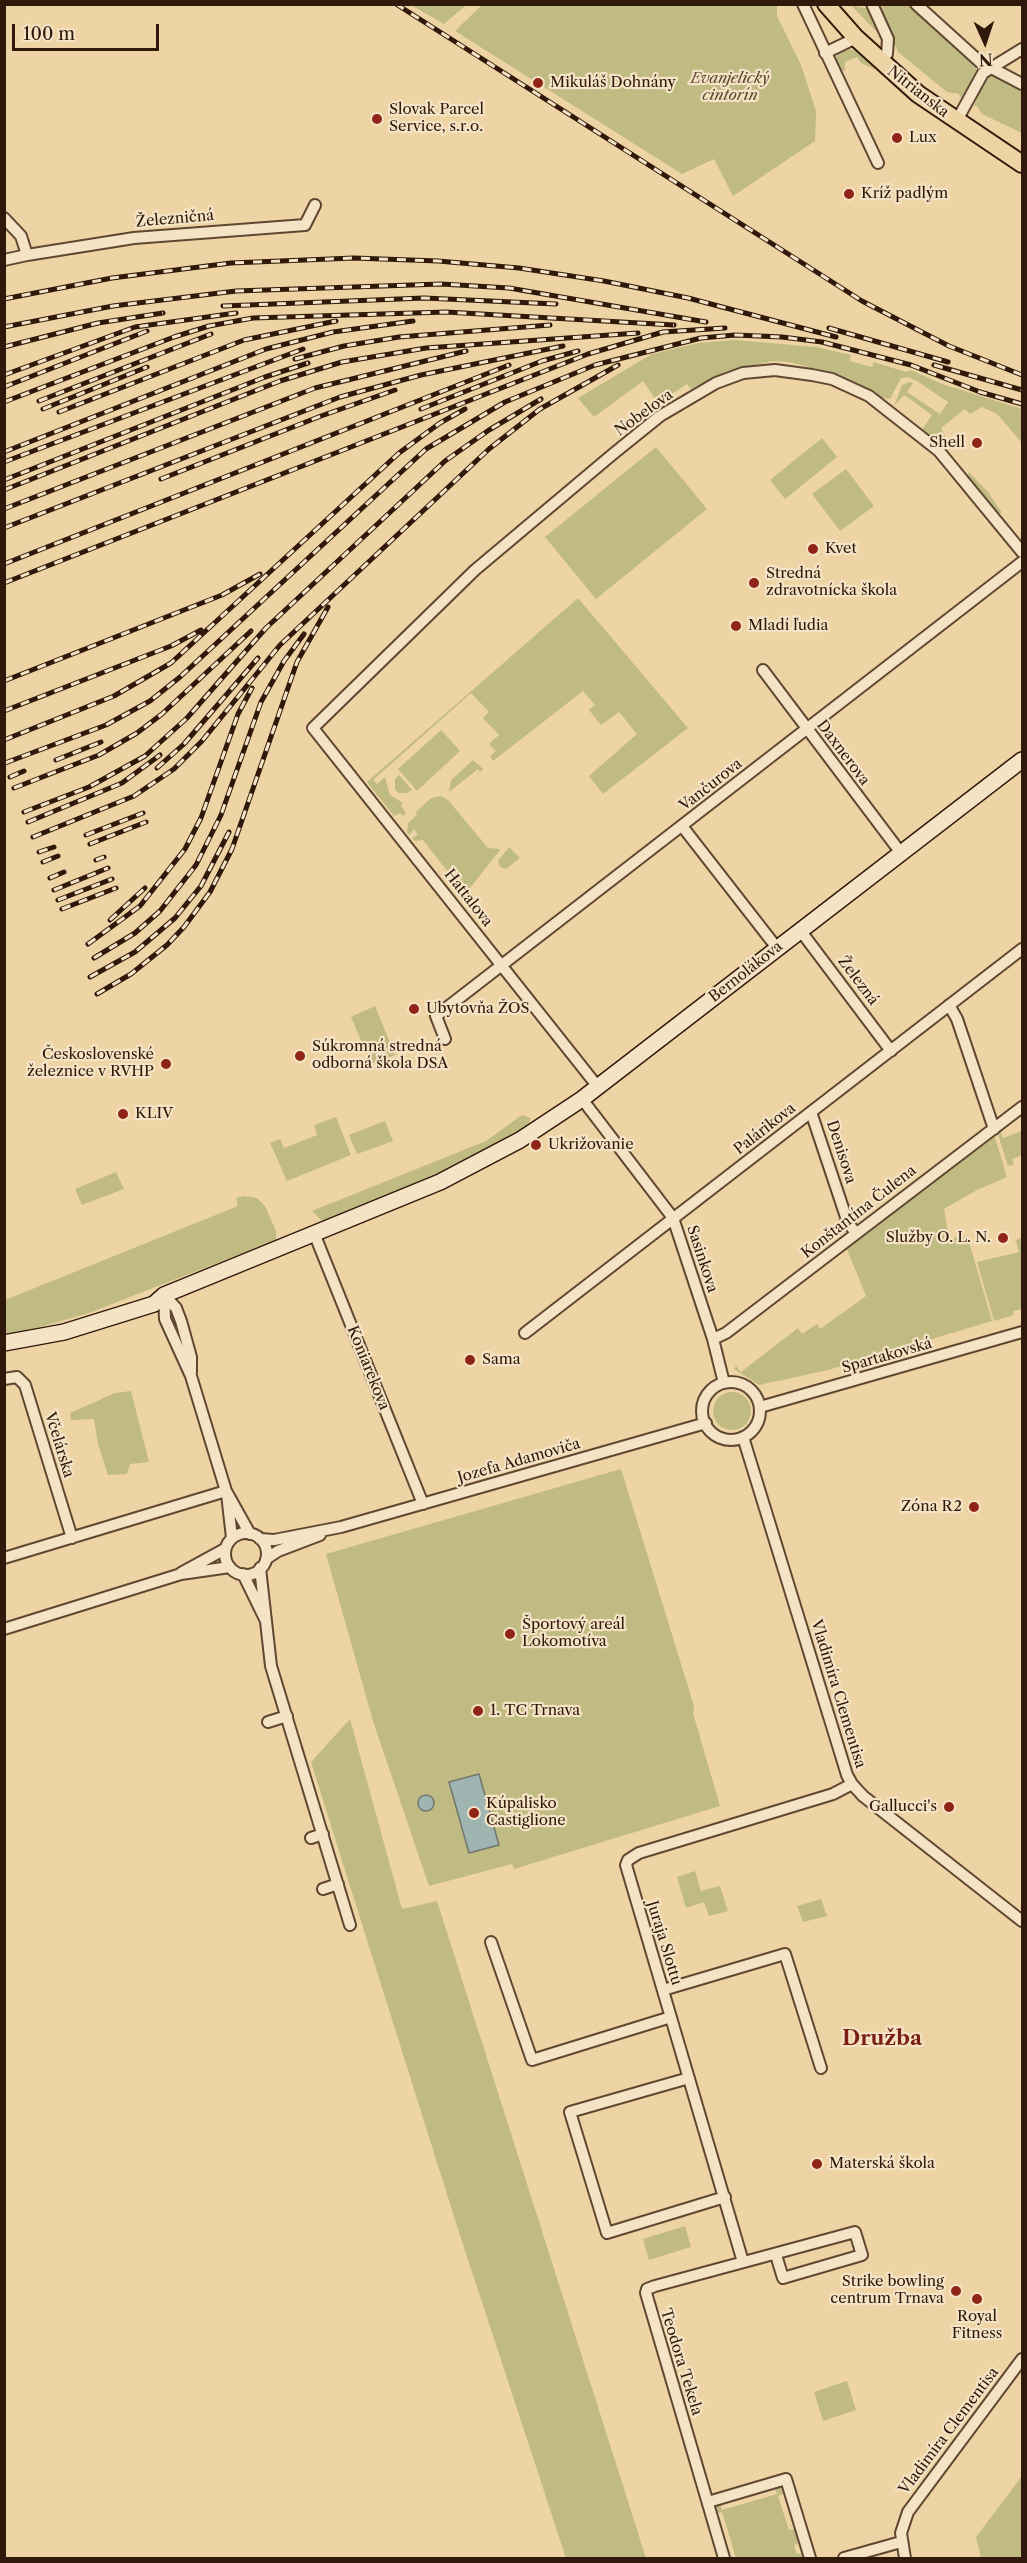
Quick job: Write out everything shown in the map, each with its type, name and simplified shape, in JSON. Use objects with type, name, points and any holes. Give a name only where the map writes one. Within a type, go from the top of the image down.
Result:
[{"type":"main road","name":"Nitrianska","points":[[826,4],[856,38],[918,94],[1017,153]]},
{"type":"main road","name":"Nitrianska","points":[[840,4],[887,54],[961,113],[1000,138],[1017,153],[1023,166]]},
{"type":"street","points":[[803,4],[878,163]]},
{"type":"street","points":[[916,4],[988,68],[1023,84]]},
{"type":"street","points":[[875,9],[888,39],[887,54]]},
{"type":"street","points":[[825,53],[856,38]]},
{"type":"street","points":[[961,113],[988,68],[1023,49]]},
{"type":"street","name":"Železničná","points":[[27,255],[134,238],[305,225],[315,205]]},
{"type":"street","points":[[4,218],[21,236],[27,255],[4,260]]},
{"type":"street","name":"Nobelova","points":[[313,728],[476,570],[613,454],[660,416],[716,384],[743,373],[775,370],[812,375],[847,385],[869,396],[939,451],[1023,552]]},
{"type":"street","name":"Vančurova","points":[[445,1039],[436,1016],[1023,562]]},
{"type":"street","name":"Daxnerova","points":[[763,670],[901,853]]},
{"type":"street","name":"Hattalova","points":[[313,728],[502,966],[518,983],[598,1087]]},
{"type":"street","name":"Bernolákova","points":[[314,1233],[460,1172],[520,1140],[582,1099],[1022,762]]},
{"type":"street","points":[[682,826],[777,948]]},
{"type":"street","name":"Železná","points":[[800,930],[891,1051]]},
{"type":"street","name":"Palárikova","points":[[525,1333],[1023,948]]},
{"type":"street","points":[[949,1005],[957,1019],[994,1129]]},
{"type":"street","name":"Sasinkova","points":[[582,1099],[673,1218],[713,1339],[724,1383]]},
{"type":"street","name":"Konštantína Čulena","points":[[713,1339],[726,1333],[1023,1107]]},
{"type":"street","name":"Denisova","points":[[812,1112],[848,1223],[856,1233]]},
{"type":"street","points":[[35,1336],[150,1295],[164,1295],[314,1233]]},
{"type":"street","name":"Koniarekova","points":[[314,1233],[423,1503]]},
{"type":"street","points":[[176,1308],[185,1287]]},
{"type":"street","points":[[164,1295],[176,1308],[191,1357],[191,1376]]},
{"type":"street","points":[[4,1343],[64,1332],[141,1309],[154,1304],[164,1295]]},
{"type":"street","points":[[164,1295],[165,1319],[191,1376],[226,1491],[232,1538]]},
{"type":"street","points":[[141,1309],[158,1314],[165,1319]]},
{"type":"street","name":"Spartakovská","points":[[760,1407],[1023,1332]]},
{"type":"street","name":"Včelárska","points":[[4,1379],[17,1377],[25,1385],[72,1538]]},
{"type":"street","points":[[724,1383],[745,1386],[757,1398],[760,1407],[760,1416],[755,1428],[743,1437],[719,1437],[706,1423],[703,1408],[714,1388],[724,1383]]},
{"type":"street","name":"Jozefa Adamoviča","points":[[255,1536],[274,1540],[340,1527],[706,1423]]},
{"type":"street","name":"Vladimíra Clementisa","points":[[743,1437],[843,1764],[852,1784],[867,1800],[1023,1921]]},
{"type":"street","points":[[226,1491],[255,1536],[266,1548],[263,1564],[265,1619],[271,1666],[350,1925]]},
{"type":"street","points":[[4,1558],[226,1491]]},
{"type":"street","name":"Jozefa Adamoviča","points":[[263,1564],[278,1551],[340,1527]]},
{"type":"street","points":[[181,1574],[225,1548],[232,1538],[243,1533],[255,1536]]},
{"type":"street","points":[[225,1548],[226,1560],[230,1567],[243,1574],[265,1619]]},
{"type":"street","points":[[243,1574],[263,1564]]},
{"type":"street","points":[[4,1629],[181,1574],[230,1567]]},
{"type":"street","points":[[268,1722],[286,1716]]},
{"type":"street","name":"Juraja Slottu","points":[[743,2262],[627,1871],[628,1860],[639,1853],[833,1794],[852,1784]]},
{"type":"street","points":[[311,1838],[323,1834]]},
{"type":"street","points":[[323,1889],[338,1884]]},
{"type":"street","points":[[491,1942],[532,2060],[671,2018]]},
{"type":"street","points":[[663,1989],[784,1954],[821,2068]]},
{"type":"street","points":[[689,2078],[570,2112],[607,2233],[725,2197]]},
{"type":"street","name":"Teodora Tekela","points":[[724,2559],[646,2299],[647,2289],[855,2232],[862,2255],[783,2278],[776,2255]]},
{"type":"street","name":"Vladimíra Clementisa","points":[[905,2559],[901,2542],[902,2526],[913,2503],[1023,2359]]},
{"type":"street","points":[[708,2502],[786,2479],[810,2559]]},
{"type":"street","points":[[844,2559],[901,2542]]},
{"type":"green space","name":"Evanjelický cintorín","points":[[483,4],[777,5],[777,16],[801,65],[816,111],[815,141],[733,196],[714,159],[682,174],[455,31]]},
{"type":"green space","points":[[411,5],[466,5],[444,24]]},
{"type":"green space","points":[[851,5],[869,9],[884,39],[864,19]]},
{"type":"green space","points":[[885,5],[909,5],[975,63],[977,74],[964,95],[960,97],[959,94],[947,92],[898,52],[896,46],[893,46],[880,9]]},
{"type":"green space","points":[[849,46],[849,49],[856,51],[876,70],[861,63],[857,57],[845,62],[845,71],[839,70],[836,56],[840,50]]},
{"type":"green space","points":[[995,74],[1022,88],[1022,133],[982,114],[977,106],[974,106],[982,86],[991,75]]},
{"type":"green space","points":[[735,340],[816,347],[851,355],[850,361],[872,367],[874,362],[906,372],[911,370],[942,384],[1022,409],[1022,443],[997,414],[982,407],[970,414],[965,409],[941,428],[946,438],[942,445],[922,430],[932,415],[904,395],[894,406],[902,385],[910,382],[913,383],[907,392],[940,414],[948,402],[917,381],[908,377],[901,378],[890,399],[879,397],[831,373],[790,362],[772,361],[725,372],[691,389],[687,384],[658,403],[643,381],[594,417],[578,398],[652,354],[699,343]]},
{"type":"green space","points":[[822,438],[837,457],[785,499],[770,480]]},
{"type":"green space","points":[[656,447],[707,509],[596,599],[545,537]]},
{"type":"green space","points":[[846,469],[874,506],[840,531],[812,494]]},
{"type":"green space","points":[[969,472],[988,492],[1002,513],[996,514],[967,476]]},
{"type":"green space","points":[[578,598],[688,728],[603,794],[589,776],[637,734],[619,712],[601,725],[589,710],[595,705],[583,691],[493,761],[490,756],[496,751],[489,744],[499,735],[483,718],[489,712],[471,693],[373,780],[377,784],[385,777],[390,795],[403,803],[401,806],[406,813],[403,816],[400,813],[394,816],[367,782]]},
{"type":"green space","points":[[441,730],[460,751],[417,791],[398,769]]},
{"type":"green space","points":[[473,760],[483,769],[480,772],[478,769],[449,792],[451,780]]},
{"type":"green space","points":[[399,775],[412,790],[407,793],[398,793],[395,789],[395,779]]},
{"type":"green space","points":[[441,796],[448,800],[488,848],[501,849],[465,894],[423,840],[415,841],[412,838],[418,835],[414,829],[410,835],[407,832],[408,823],[417,815],[415,813],[431,798]]},
{"type":"green space","points":[[509,847],[520,858],[506,869],[500,867],[498,861]]},
{"type":"green space","points":[[375,1006],[395,1055],[371,1064],[351,1017]]},
{"type":"green space","points":[[522,1115],[531,1118],[526,1128],[459,1165],[323,1222],[312,1211],[486,1141]]},
{"type":"green space","points":[[336,1117],[351,1155],[287,1181],[270,1143],[280,1139],[284,1148],[317,1135],[314,1125]]},
{"type":"green space","points":[[385,1121],[393,1141],[357,1154],[349,1135]]},
{"type":"green space","points":[[1000,1130],[1003,1138],[1022,1131],[1022,1155],[1012,1159],[1014,1165],[1008,1166],[997,1131]]},
{"type":"green space","points":[[994,1134],[1007,1177],[977,1190],[944,1209],[949,1239],[966,1236],[970,1245],[992,1321],[828,1370],[759,1385],[734,1369],[736,1366],[741,1372],[798,1328],[802,1334],[817,1324],[820,1329],[866,1296],[846,1247]]},
{"type":"green space","points":[[116,1172],[124,1189],[82,1205],[75,1189]]},
{"type":"green space","points":[[244,1196],[257,1198],[265,1206],[276,1231],[276,1240],[89,1313],[5,1337],[5,1300],[238,1206],[236,1198]]},
{"type":"green space","points":[[1022,1238],[1022,1309],[1013,1311],[1014,1315],[994,1321],[977,1262],[1019,1252],[1016,1240]]},
{"type":"green space","points":[[131,1391],[149,1462],[130,1464],[127,1474],[108,1475],[98,1444],[94,1419],[71,1420],[70,1413],[115,1393]]},
{"type":"green space","points":[[732,1392],[745,1398],[751,1411],[745,1424],[732,1430],[719,1424],[713,1411],[719,1398]]},
{"type":"green space","name":"Športový areál Lokomotíva","points":[[621,1469],[694,1706],[693,1713],[720,1806],[514,1869],[512,1864],[429,1886],[373,1721],[326,1554]]},
{"type":"green space","points":[[350,1719],[402,1909],[437,1901],[646,2558],[566,2558],[457,2226],[311,1762]]},
{"type":"green space","points":[[695,1871],[701,1891],[720,1886],[728,1911],[709,1916],[704,1902],[686,1908],[677,1877]]},
{"type":"green space","points":[[821,1899],[827,1916],[803,1922],[797,1906]]},
{"type":"green space","points":[[685,2226],[691,2247],[649,2260],[643,2239]]},
{"type":"green space","points":[[847,2381],[856,2410],[823,2421],[814,2392]]},
{"type":"green space","points":[[1022,2476],[1022,2558],[981,2558],[976,2537]]},
{"type":"green space","points":[[780,2486],[785,2493],[778,2496],[789,2530],[796,2529],[800,2543],[794,2545],[797,2554],[803,2553],[804,2558],[736,2558],[722,2512],[715,2514],[715,2506],[720,2504],[722,2510],[777,2494],[775,2487]]},
{"type":"water","name":"Kúpalisko Castiglione","points":[[479,1774],[499,1845],[469,1853],[449,1782]]},
{"type":"water","points":[[426,1795],[432,1797],[434,1803],[432,1809],[426,1811],[420,1809],[418,1803],[420,1797]]},
{"type":"railway","points":[[396,4],[862,301],[949,346],[1022,375]]},
{"type":"railway","points":[[4,299],[112,278],[231,263],[354,258],[438,261],[519,268],[604,281],[688,298],[836,337]]},
{"type":"railway","points":[[4,327],[113,306],[236,291],[441,284],[509,288],[706,322]]},
{"type":"railway","points":[[223,306],[424,298],[556,304]]},
{"type":"railway","points":[[4,402],[174,337],[209,326],[253,318],[446,312],[674,325]]},
{"type":"railway","points":[[4,347],[98,323],[163,313]]},
{"type":"railway","points":[[4,375],[135,327],[236,313]]},
{"type":"railway","points":[[59,412],[244,340],[336,321]]},
{"type":"railway","points":[[4,452],[266,349],[333,332],[413,321]]},
{"type":"railway","points":[[295,359],[344,346],[399,337],[550,325]]},
{"type":"railway","points":[[4,583],[588,354],[663,332],[725,328]]},
{"type":"railway","points":[[829,328],[948,362]]},
{"type":"railway","points":[[4,387],[147,331]]},
{"type":"railway","points":[[4,490],[280,381],[342,362],[426,348],[638,333]]},
{"type":"railway","points":[[39,401],[211,334]]},
{"type":"railway","points":[[5,763],[106,725],[150,701],[180,677],[426,449],[505,402],[595,365],[701,338],[735,335],[782,337],[822,342],[911,365],[980,392],[1022,404]]},
{"type":"railway","points":[[4,528],[340,397],[421,375],[563,346]]},
{"type":"railway","points":[[4,462],[303,349]]},
{"type":"railway","points":[[4,509],[315,388],[466,351]]},
{"type":"railway","points":[[421,409],[542,361],[578,351]]},
{"type":"railway","points":[[4,480],[265,377],[308,363]]},
{"type":"railway","points":[[4,564],[509,365]]},
{"type":"railway","points":[[33,837],[134,796],[174,769],[202,741],[280,645],[489,449],[540,409],[618,365]]},
{"type":"railway","points":[[934,365],[1022,390]]},
{"type":"railway","points":[[43,409],[147,367]]},
{"type":"railway","points":[[161,479],[321,416],[395,390]]},
{"type":"railway","points":[[24,812],[89,787],[145,756],[187,718],[266,628],[445,461],[489,430],[541,399]]},
{"type":"railway","points":[[4,740],[114,696],[171,663],[399,453],[440,423],[465,409]]},
{"type":"railway","points":[[4,681],[222,595],[260,574]]},
{"type":"railway","points":[[97,994],[131,974],[167,945],[184,927],[210,892],[232,849],[297,662],[328,607]]},
{"type":"railway","points":[[4,711],[171,646],[201,630]]},
{"type":"railway","points":[[14,788],[99,755],[137,733],[162,714],[251,631]]},
{"type":"railway","points":[[94,958],[135,933],[160,911],[196,865],[221,815],[261,702],[284,661],[304,634]]},
{"type":"railway","points":[[157,768],[184,744],[258,658]]},
{"type":"railway","points":[[88,944],[140,906],[185,849],[201,818],[238,714],[252,688]]},
{"type":"railway","points":[[56,760],[101,742]]},
{"type":"railway","points":[[28,822],[122,783],[160,755]]},
{"type":"railway","points":[[10,777],[24,771]]},
{"type":"railway","points":[[86,835],[143,813]]},
{"type":"railway","points":[[90,844],[146,822]]},
{"type":"railway","points":[[90,977],[135,952],[175,918],[201,886],[229,832]]},
{"type":"railway","points":[[39,852],[54,847]]},
{"type":"railway","points":[[43,862],[58,856]]},
{"type":"railway","points":[[96,860],[104,857]]},
{"type":"railway","points":[[54,890],[108,868]]},
{"type":"railway","points":[[50,878],[64,872]]},
{"type":"railway","points":[[58,900],[112,879]]},
{"type":"railway","points":[[62,909],[116,888]]},
{"type":"railway","points":[[110,920],[145,888]]},
{"type":"place","name":"Mikuláš Dohnány","points":[[538,83]]},
{"type":"place","name":"Slovak Parcel Service, s.r.o.","points":[[377,119]]},
{"type":"place","name":"Lux","points":[[897,138]]},
{"type":"place","name":"Kríž padlým","points":[[849,194]]},
{"type":"place","name":"Shell","points":[[977,443]]},
{"type":"place","name":"Kvet","points":[[813,549]]},
{"type":"place","name":"Stredná zdravotnícka škola","points":[[754,583]]},
{"type":"place","name":"Mladí ľudia","points":[[736,626]]},
{"type":"place","name":"Ubytovňa ŽOS","points":[[414,1009]]},
{"type":"place","name":"Súkromná stredná odborná škola DSA","points":[[300,1056]]},
{"type":"place","name":"Československé železnice v RVHP","points":[[166,1064]]},
{"type":"place","name":"KLIV","points":[[123,1114]]},
{"type":"place","name":"Ukrižovanie","points":[[536,1145]]},
{"type":"place","name":"Služby O. L. N.","points":[[1003,1238]]},
{"type":"place","name":"Sama","points":[[470,1360]]},
{"type":"place","name":"Zóna R2","points":[[974,1507]]},
{"type":"place","name":"Športový areál Lokomotíva","points":[[510,1634]]},
{"type":"place","name":"1. TC Trnava","points":[[478,1711]]},
{"type":"place","name":"Gallucci's","points":[[949,1807]]},
{"type":"place","name":"Kúpalisko Castiglione","points":[[474,1813]]},
{"type":"place","name":"Materská škola","points":[[817,2164]]},
{"type":"place","name":"Strike bowling centrum Trnava","points":[[956,2291]]},
{"type":"place","name":"Royal Fitness","points":[[977,2299]]},
{"type":"district","name":"Družba","points":[[882,2039]]}]
